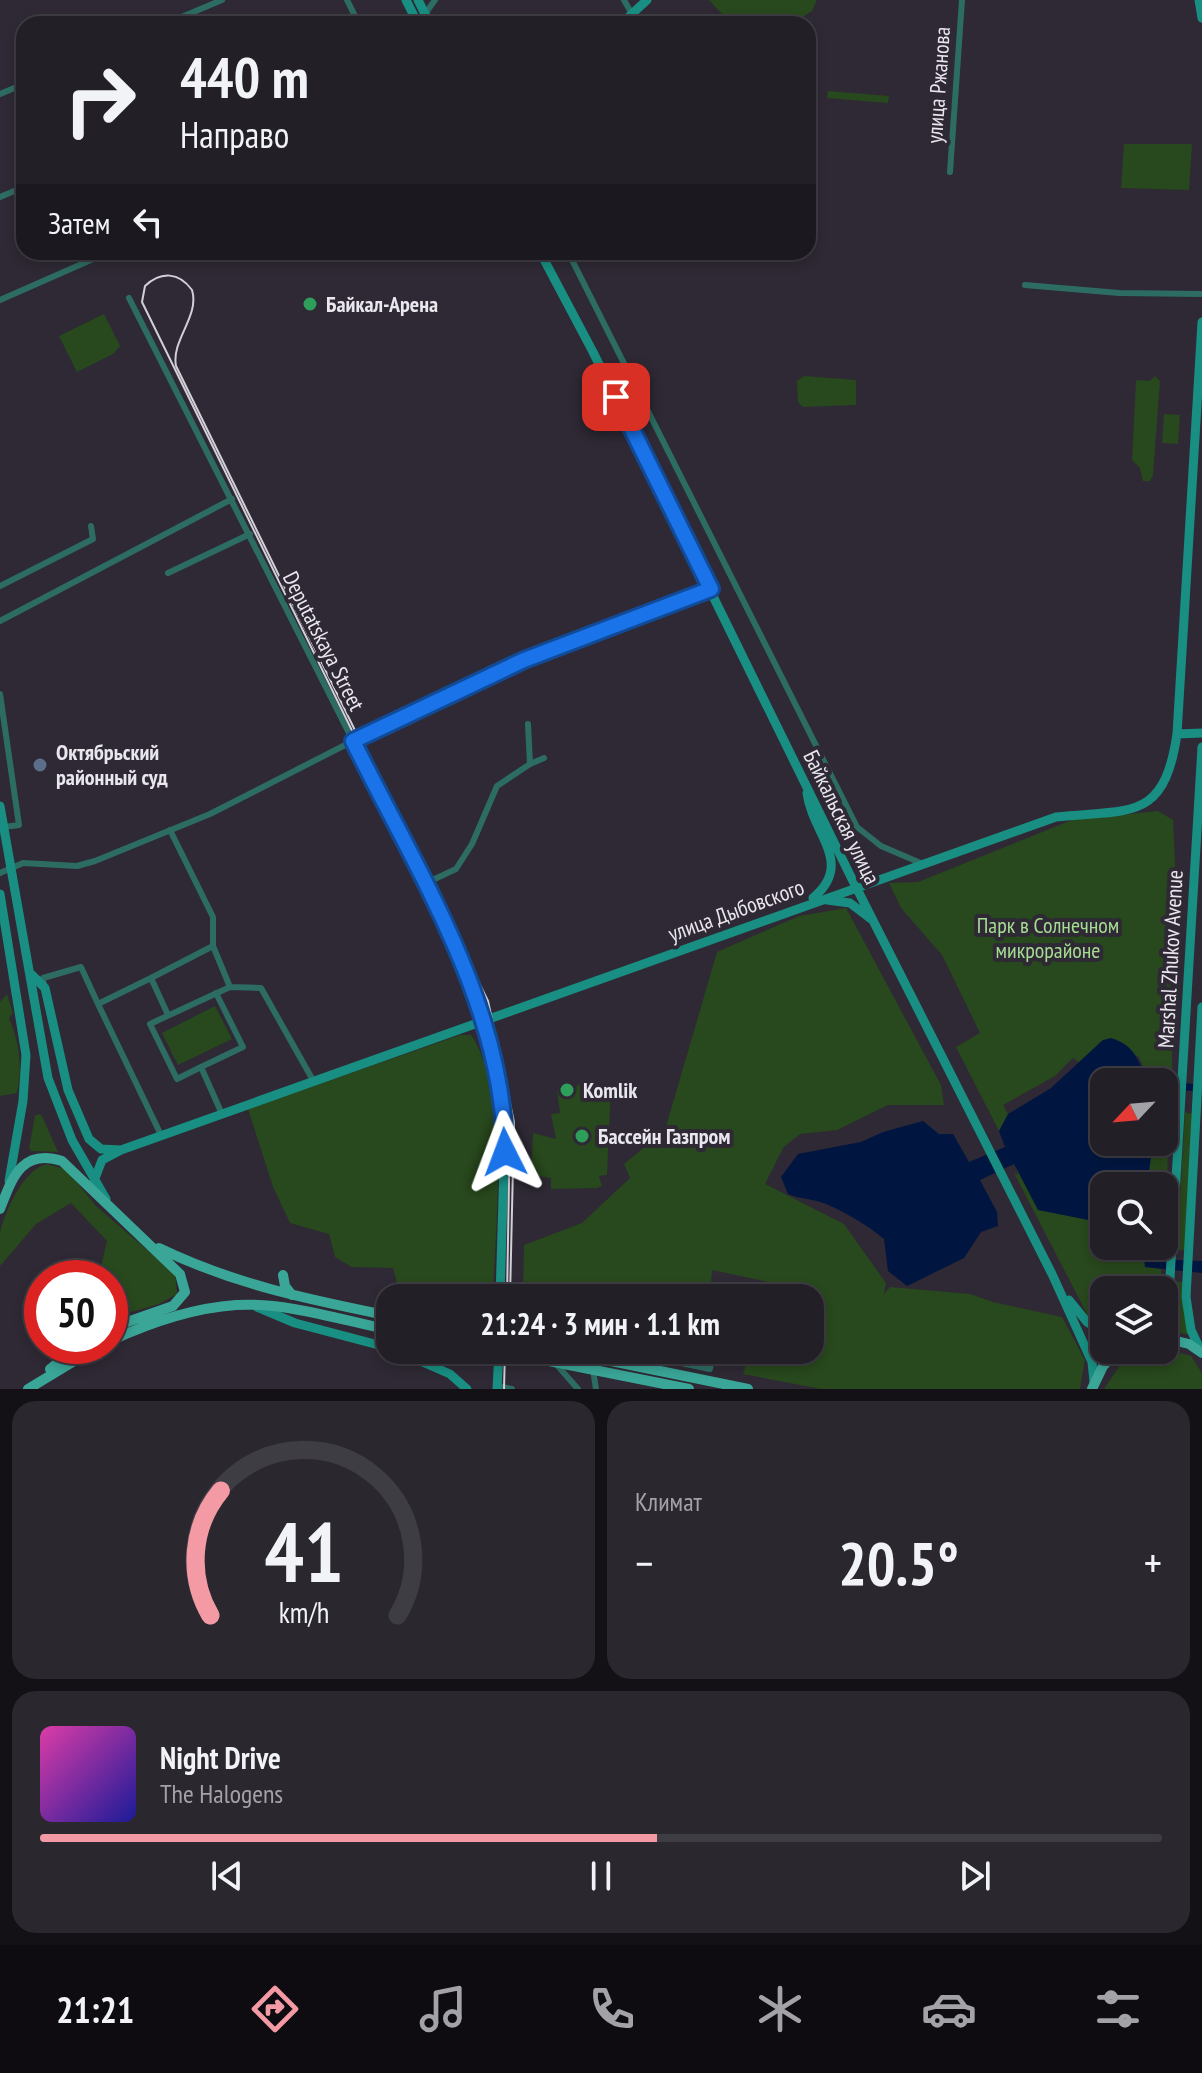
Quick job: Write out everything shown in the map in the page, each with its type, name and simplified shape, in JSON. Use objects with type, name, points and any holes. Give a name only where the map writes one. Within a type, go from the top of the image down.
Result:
[{"type":"main road","points":[[406,0],[419,16]]},
{"type":"main road","points":[[632,15],[647,0]]},
{"type":"main road","points":[[1199,0],[1202,18]]},
{"type":"main road","name":"Байкальская улица","points":[[544,260],[593,352],[874,923],[1052,1274]]},
{"type":"main road","name":"улица Дыбовского","points":[[121,1150],[1056,817],[1129,809],[1149,802],[1162,790],[1169,775],[1177,734],[1202,322]]},
{"type":"main road","points":[[353,741],[529,658],[607,626],[653,614],[711,589]]},
{"type":"main road","points":[[1177,734],[1202,733]]},
{"type":"main road","name":"Deputatskaya Street","points":[[353,741],[472,985],[482,1019],[505,1130],[500,1284]]},
{"type":"main road","name":"Marshal Zhukov Avenue","points":[[1170,1276],[1202,749]]},
{"type":"main road","points":[[805,784],[809,809],[832,861],[828,882],[812,902]]},
{"type":"main road","points":[[0,806],[48,1078],[72,1140],[119,1218]]},
{"type":"main road","points":[[0,894],[26,1055],[23,1101],[9,1181],[0,1209]]},
{"type":"main road","points":[[812,902],[850,903],[874,923]]},
{"type":"main road","points":[[30,972],[45,988],[60,1061],[84,1129],[101,1149],[121,1150]]},
{"type":"main road","name":"Marshal Zhukov Avenue","points":[[1202,1007],[1187,1280],[1188,1313],[1202,1352]]},
{"type":"main road","points":[[94,1181],[102,1160],[121,1150]]},
{"type":"main road","points":[[9,1181],[29,1162],[57,1159],[72,1167],[119,1218],[180,1274],[185,1283],[184,1295],[170,1308],[128,1322]]},
{"type":"main road","points":[[149,1243],[222,1276],[305,1300],[376,1313]]},
{"type":"main road","points":[[1052,1274],[1078,1311],[1090,1321]]},
{"type":"main road","points":[[1052,1274],[1092,1362],[1093,1387]]},
{"type":"main road","points":[[283,1275],[288,1292],[305,1300]]},
{"type":"main road","points":[[359,1298],[369,1312]]},
{"type":"main road","points":[[128,1334],[170,1318],[232,1305],[376,1328]]},
{"type":"main road","points":[[257,1307],[295,1323],[376,1345]]},
{"type":"main road","points":[[1178,1341],[1202,1352]]},
{"type":"main road","points":[[32,1387],[58,1364]]},
{"type":"main road","points":[[32,1387],[70,1364]]},
{"type":"main road","points":[[427,1364],[450,1374],[467,1389]]},
{"type":"main road","points":[[498,1387],[499,1364]]},
{"type":"main road","points":[[563,1364],[689,1389]]},
{"type":"main road","points":[[624,1364],[748,1389]]},
{"type":"main road","points":[[1093,1387],[1105,1364]]},
{"type":"street","points":[[184,16],[222,0]]},
{"type":"street","points":[[624,0],[632,15]]},
{"type":"street","name":"улица Ржанова","points":[[950,172],[962,0]]},
{"type":"street","points":[[0,300],[91,260]]},
{"type":"street","points":[[572,260],[857,827],[881,846],[924,865]]},
{"type":"street","points":[[1025,285],[1119,293],[1202,294]]},
{"type":"street","name":"Deputatskaya Street","points":[[129,298],[353,741]]},
{"type":"street","points":[[0,621],[232,499]]},
{"type":"street","points":[[0,586],[93,539],[91,526]]},
{"type":"street","points":[[168,573],[250,534]]},
{"type":"street","points":[[0,694],[19,825],[4,827]]},
{"type":"street","points":[[528,724],[530,764]]},
{"type":"street","points":[[0,873],[13,870],[23,863],[77,866],[210,814],[353,741]]},
{"type":"street","points":[[424,884],[456,869],[472,844],[497,786],[544,758]]},
{"type":"street","points":[[170,830],[213,917],[213,946],[230,987]]},
{"type":"street","points":[[98,1004],[213,946]]},
{"type":"street","points":[[45,988],[43,978],[81,967],[161,1135]]},
{"type":"street","points":[[151,978],[168,1015]]},
{"type":"street","points":[[216,993],[243,1047],[177,1079],[150,1024],[168,1015],[216,993],[230,987],[261,988],[314,1082]]},
{"type":"street","points":[[201,1067],[222,1114]]},
{"type":"street","points":[[555,1364],[578,1389]]},
{"type":"street","points":[[654,1370],[656,1364]]},
{"type":"street","points":[[686,1364],[710,1369],[711,1364]]},
{"type":"street","points":[[593,1370],[596,1389]]},
{"type":"street","points":[[498,1387],[512,1389]]},
{"type":"green space","points":[[709,0],[817,0],[812,11],[804,16],[722,14]]},
{"type":"green space","points":[[828,91],[889,96],[888,103],[827,98]]},
{"type":"green space","points":[[1124,144],[1192,144],[1189,190],[1121,188]]},
{"type":"green space","points":[[104,314],[120,346],[113,354],[77,372],[59,336]]},
{"type":"green space","points":[[804,376],[856,380],[856,405],[803,407],[798,402],[797,381]]},
{"type":"green space","points":[[1155,376],[1160,381],[1153,475],[1150,481],[1143,481],[1140,468],[1132,460],[1136,380],[1150,381]]},
{"type":"green space","points":[[1164,414],[1180,415],[1178,444],[1162,443]]},
{"type":"green space","name":"Парк в Солнечном микрорайоне","points":[[1158,811],[1173,820],[1178,933],[1173,1068],[1144,1068],[1139,1057],[1103,1040],[1079,1062],[1073,1058],[1055,1076],[1003,1105],[1008,1114],[999,1131],[956,1047],[980,1033],[942,955],[901,908],[889,883],[918,882],[1072,820]]},
{"type":"green space","points":[[846,908],[941,1085],[944,1105],[888,1105],[837,1130],[800,1134],[783,1148],[765,1184],[844,1224],[886,1283],[884,1294],[890,1287],[970,1294],[1062,1317],[1085,1360],[1080,1389],[821,1389],[743,1374],[746,1364],[824,1364],[824,1284],[773,1284],[712,1270],[711,1284],[523,1284],[524,1245],[582,1223],[630,1178],[624,1164],[665,1130],[717,952],[799,916]]},
{"type":"green space","points":[[7,994],[13,1013],[9,1018],[18,1045],[20,1073],[17,1093],[0,1096],[0,1002]]},
{"type":"green space","points":[[215,1006],[232,1039],[178,1065],[162,1033]]},
{"type":"green space","points":[[460,1035],[471,1035],[484,1060],[496,1125],[498,1162],[494,1284],[397,1284],[393,1268],[352,1267],[335,1257],[329,1234],[290,1223],[273,1187],[248,1109]]},
{"type":"green space","name":"Бассейн Газпром","points":[[577,1085],[611,1086],[607,1175],[599,1176],[602,1186],[597,1188],[551,1189],[551,1178],[531,1175],[533,1133],[556,1139],[551,1114],[560,1113],[557,1091],[574,1089],[576,1092]]},
{"type":"green space","points":[[1185,1112],[1192,1114],[1185,1250],[1178,1250]]},
{"type":"green space","points":[[39,1114],[58,1152],[31,1151],[29,1148],[35,1116]]},
{"type":"green space","points":[[1151,1156],[1168,1156],[1167,1172],[1149,1172]]},
{"type":"green space","points":[[46,1164],[66,1169],[96,1206],[175,1274],[177,1294],[159,1304],[128,1313],[128,1260],[102,1260],[107,1241],[71,1203],[36,1224],[0,1266],[0,1233],[6,1214],[23,1183]]},
{"type":"green space","points":[[1015,1164],[1039,1210],[1090,1220],[1090,1260],[1144,1260],[1145,1267],[1161,1269],[1161,1276],[1090,1276],[1088,1316],[1014,1173],[1018,1175]]},
{"type":"green space","points":[[1178,1282],[1183,1282],[1184,1313],[1190,1335],[1178,1333]]},
{"type":"green space","points":[[1178,1352],[1191,1356],[1202,1373],[1202,1389],[1104,1389],[1121,1364],[1178,1364]]},
{"type":"water","points":[[1111,1038],[1126,1045],[1142,1068],[1090,1068],[1090,1156],[1151,1156],[1149,1172],[1090,1172],[1090,1220],[1038,1210],[1014,1164],[980,1180],[997,1212],[998,1226],[981,1232],[964,1258],[907,1286],[888,1271],[884,1239],[830,1206],[788,1194],[781,1177],[798,1154],[861,1142],[883,1132],[923,1121],[939,1134],[953,1134],[969,1162],[1005,1147],[999,1131],[1008,1114],[1051,1088],[1103,1040]]},
{"type":"water","points":[[1178,1082],[1202,1085],[1202,1091],[1178,1090]]},
{"type":"water","points":[[1144,1260],[1202,1261],[1202,1273],[1145,1267]]},
{"type":"tram line","points":[[507,1284],[510,1122],[485,1002],[142,302],[145,286],[157,278],[176,277],[192,290],[192,309],[178,347],[176,366],[488,1001],[514,1122],[510,1284]]},
{"type":"tram line","points":[[504,1389],[505,1364]]},
{"type":"place","name":"Байкал-Арена","points":[[310,304]]},
{"type":"place","name":"Октябрьский районный суд","points":[[40,765]]},
{"type":"place","name":"Komlik","points":[[567,1090]]},
{"type":"place","name":"Бассейн Газпром","points":[[582,1136]]},
{"type":"route","points":[[505,1152],[499,1089],[476,995],[353,741],[524,660],[607,626],[653,614],[711,589],[616,397]]}]
